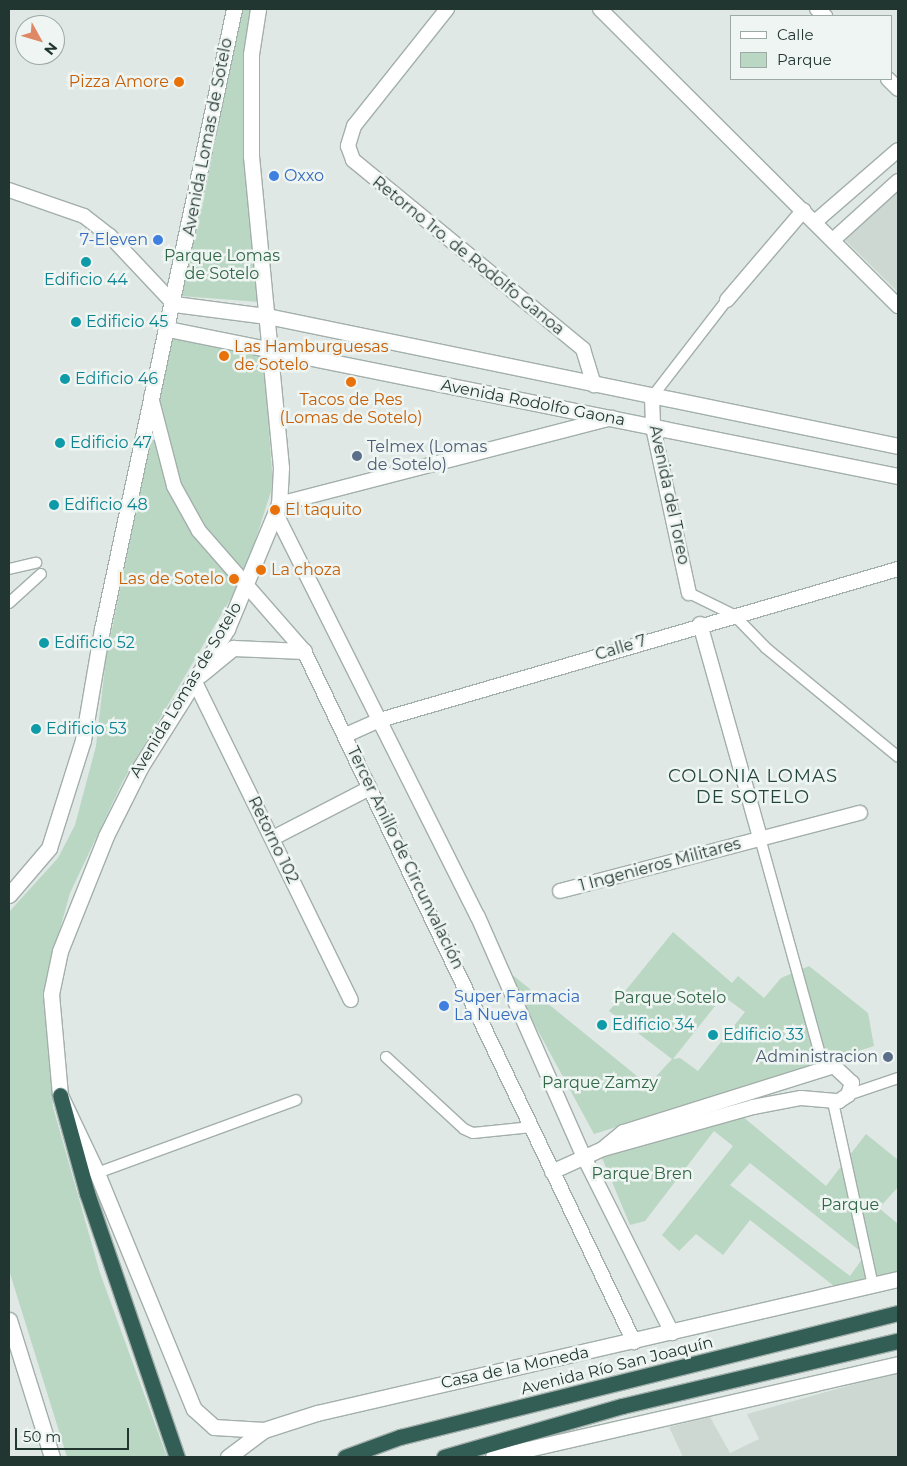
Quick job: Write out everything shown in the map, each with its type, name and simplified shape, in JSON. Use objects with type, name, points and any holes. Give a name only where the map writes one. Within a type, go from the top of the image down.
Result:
[{"type":"highway","points":[[60,1095],[87,1193],[177,1457]]},
{"type":"highway","name":"Avenida Río San Joaquín","points":[[345,1457],[400,1437],[898,1313]]},
{"type":"highway","points":[[444,1457],[622,1406],[898,1341]]},
{"type":"main road","name":"Avenida Lomas de Sotelo","points":[[9,895],[49,848],[68,797],[151,396],[174,304],[234,9]]},
{"type":"main road","name":"Avenida Lomas de Sotelo","points":[[60,1095],[51,994],[60,950],[131,784],[197,679],[247,587],[277,509],[281,468],[251,156],[251,54],[258,9]]},
{"type":"main road","name":"Avenida Rodolfo Gaona","points":[[174,304],[267,316],[652,397],[898,446]]},
{"type":"main road","name":"Avenida Rodolfo Gaona","points":[[168,329],[898,476]]},
{"type":"main road","points":[[197,679],[233,648],[304,651]]},
{"type":"main road","points":[[60,1095],[98,1173],[194,1409],[214,1427],[264,1430]]},
{"type":"main road","name":"Casa de la Moneda","points":[[228,1457],[264,1430],[317,1413],[634,1342],[898,1280]]},
{"type":"main road","points":[[9,1320],[52,1457]]},
{"type":"main road","points":[[493,1457],[898,1364]]},
{"type":"street","name":"Retorno 1ro. de Rodolfo Ganoa","points":[[447,9],[354,126],[348,146],[362,170],[583,349],[594,385]]},
{"type":"street","points":[[600,9],[816,221],[898,306]]},
{"type":"street","points":[[889,80],[898,89]]},
{"type":"street","points":[[816,221],[898,150]]},
{"type":"street","points":[[833,240],[898,181]]},
{"type":"street","points":[[9,190],[84,216],[110,236],[174,304]]},
{"type":"street","points":[[652,397],[727,300],[804,210]]},
{"type":"street","name":"Tercer Anillo de Circunvalación","points":[[151,396],[174,486],[212,551],[304,651],[346,735],[634,1342]]},
{"type":"street","name":"Avenida del Toreo","points":[[652,397],[653,427],[689,593]]},
{"type":"street","points":[[612,418],[277,509],[478,917],[584,1157],[672,1333]]},
{"type":"street","points":[[9,568],[36,563]]},
{"type":"street","name":"Calle 7","points":[[346,735],[380,720],[700,624],[898,569]]},
{"type":"street","points":[[9,603],[40,574]]},
{"type":"street","points":[[689,593],[734,615],[766,648],[898,757]]},
{"type":"street","points":[[700,624],[824,1069]]},
{"type":"street","name":"Retorno 102","points":[[197,679],[351,1000]]},
{"type":"street","points":[[273,838],[370,788]]},
{"type":"street","name":"1 Ingenieros Militares","points":[[560,891],[860,813]]},
{"type":"street","points":[[386,1056],[464,1129],[473,1133],[532,1127]]},
{"type":"street","points":[[603,1150],[623,1132],[834,1066],[844,1072],[852,1083],[848,1094]]},
{"type":"street","points":[[552,1172],[603,1150],[753,1107],[801,1098],[833,1102],[848,1094],[898,1078]]},
{"type":"street","points":[[98,1173],[296,1100]]},
{"type":"street","points":[[833,1102],[873,1285]]},
{"type":"shaded area","points":[[898,190],[898,292],[843,238]]},
{"type":"shaded area","points":[[898,1372],[898,1457],[683,1457],[669,1427],[710,1417],[730,1453],[759,1439],[747,1414]]},
{"type":"green space","name":"Parque Lomas de Sotelo","points":[[239,9],[254,9],[258,302],[181,296]]},
{"type":"green space","name":"Parque Lomas de Sotelo","points":[[173,332],[263,349],[273,485],[244,576],[123,781],[70,893],[45,983],[53,1107],[100,1273],[167,1457],[67,1457],[9,1270],[9,912],[58,858],[75,825],[96,746],[106,658]]},
{"type":"green space","points":[[673,932],[732,983],[738,976],[764,998],[781,978],[809,966],[868,1013],[874,1046],[594,1134],[504,968],[648,1085],[672,1059],[609,1011]],"holes":[[[723,996],[745,1012],[698,1071],[680,1058],[673,1059]]]},
{"type":"green space","points":[[742,1116],[826,1186],[866,1134],[898,1160],[898,1187],[879,1208],[898,1224],[898,1277],[839,1290],[750,1220],[723,1255],[696,1234],[679,1251],[662,1235],[733,1146],[714,1131],[645,1221],[630,1225],[600,1153]],"holes":[[[750,1163],[865,1255],[850,1276],[730,1185]]]},
{"type":"place","name":"Pizza Amore","points":[[179,82]]},
{"type":"place","name":"Oxxo","points":[[274,176]]},
{"type":"place","name":"7-Eleven","points":[[158,240]]},
{"type":"place","name":"Edificio 44","points":[[86,262]]},
{"type":"place","name":"Edificio 45","points":[[76,322]]},
{"type":"place","name":"Las Hamburguesas de Sotelo","points":[[224,356]]},
{"type":"place","name":"Edificio 46","points":[[65,379]]},
{"type":"place","name":"Tacos de Res (Lomas de Sotelo)","points":[[351,382]]},
{"type":"place","name":"Edificio 47","points":[[60,443]]},
{"type":"place","name":"Telmex (Lomas de Sotelo)","points":[[357,456]]},
{"type":"place","name":"Edificio 48","points":[[54,505]]},
{"type":"place","name":"El taquito","points":[[275,510]]},
{"type":"place","name":"La choza","points":[[261,570]]},
{"type":"place","name":"Las de Sotelo","points":[[234,579]]},
{"type":"place","name":"Edificio 52","points":[[44,643]]},
{"type":"place","name":"Edificio 53","points":[[36,729]]},
{"type":"place","name":"Super Farmacia La Nueva","points":[[444,1006]]},
{"type":"place","name":"Edificio 34","points":[[602,1025]]},
{"type":"place","name":"Edificio 33","points":[[713,1035]]},
{"type":"place","name":"Administracion","points":[[888,1057]]},
{"type":"district","name":"COLONIA LOMAS DE SOTELO","points":[[753,788]]},
{"type":"park label","name":"Parque Sotelo","points":[[670,998]]},
{"type":"park label","name":"Parque Zamzy","points":[[600,1083]]},
{"type":"park label","name":"Parque Bren","points":[[642,1174]]},
{"type":"park label","name":"Parque","points":[[850,1205]]}]
